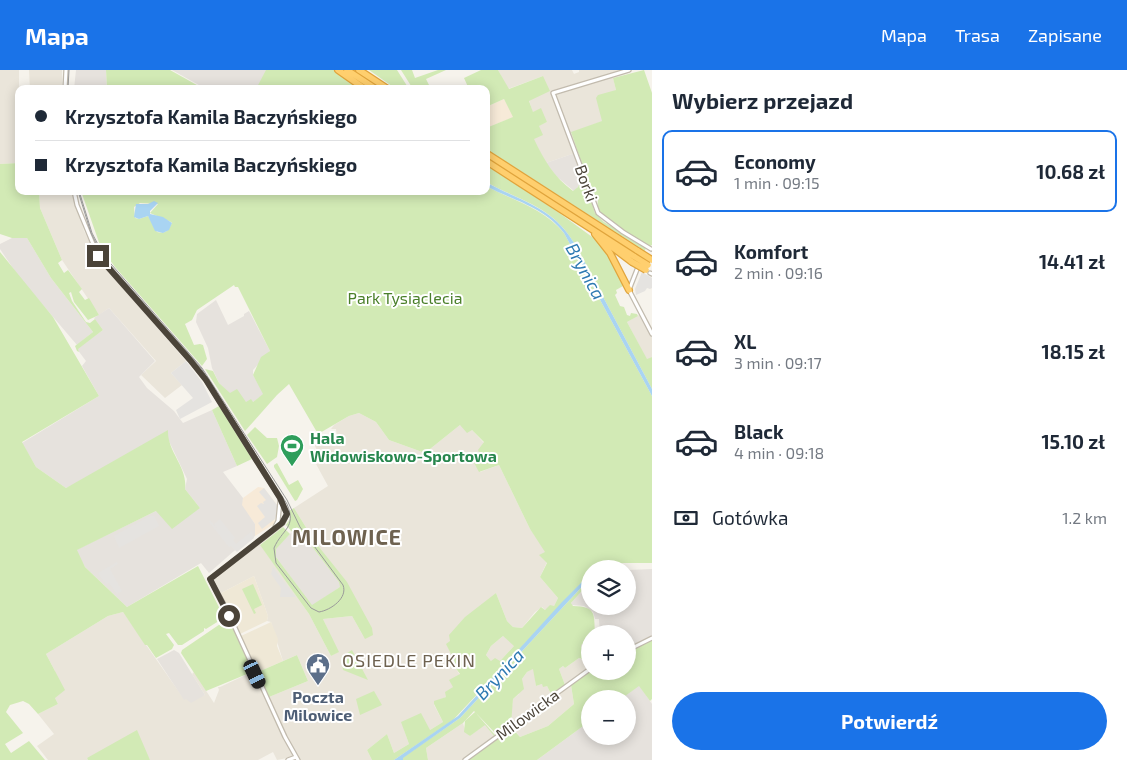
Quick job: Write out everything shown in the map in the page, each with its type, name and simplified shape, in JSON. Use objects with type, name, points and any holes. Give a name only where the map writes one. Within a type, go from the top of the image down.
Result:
[{"type":"highway","points":[[338,70],[359,85]]},
{"type":"highway","points":[[347,70],[370,85]]},
{"type":"highway","points":[[359,70],[382,85]]},
{"type":"highway","points":[[366,70],[384,85]]},
{"type":"highway","points":[[490,156],[571,209],[635,257]]},
{"type":"highway","points":[[490,164],[650,267]]},
{"type":"highway","points":[[587,226],[610,253],[629,290]]},
{"type":"highway","points":[[598,237],[635,257]]},
{"type":"street","points":[[66,70],[66,85]]},
{"type":"street","name":"Borki","points":[[629,70],[553,93],[598,213],[623,232],[652,248]]},
{"type":"street","points":[[75,195],[98,256],[194,364],[280,498],[287,514],[282,523],[210,579],[226,608],[251,666],[297,759],[288,760]]},
{"type":"street","points":[[652,248],[634,274],[629,290],[652,334]]},
{"type":"street","points":[[273,530],[278,521],[280,498]]},
{"type":"street","points":[[636,646],[652,638]]},
{"type":"street","name":"Milowicka","points":[[465,760],[581,676]]},
{"type":"shaded area","points":[[0,70],[19,70],[19,85],[15,85],[15,163],[0,164]]},
{"type":"shaded area","points":[[29,70],[62,70],[62,85],[30,85]]},
{"type":"shaded area","points":[[76,70],[106,70],[107,85],[74,85]]},
{"type":"shaded area","points":[[172,70],[268,70],[263,85],[199,85]]},
{"type":"shaded area","points":[[498,70],[572,70],[574,74],[579,72],[579,70],[622,70],[612,73],[616,90],[603,121],[571,133],[578,152],[546,163],[533,139],[538,126],[547,122],[533,113],[529,100],[543,76],[508,89]]},
{"type":"shaded area","points":[[504,99],[514,117],[490,126],[490,105]]},
{"type":"shaded area","points":[[575,153],[583,176],[574,191],[556,176],[546,163]]},
{"type":"shaded area","points":[[39,195],[73,195],[84,231],[101,263],[186,361],[171,373],[182,385],[165,398],[141,375],[156,361],[109,308],[99,315],[62,260],[40,208]]},
{"type":"shaded area","points":[[12,238],[27,238],[51,278],[93,332],[77,345],[19,277],[0,249],[0,244]]},
{"type":"shaded area","points":[[642,272],[652,278],[652,288],[647,288],[636,295],[635,289]]},
{"type":"shaded area","points":[[216,300],[228,325],[249,311],[270,351],[253,370],[253,375],[264,394],[253,402],[246,402],[230,394],[219,383],[212,368],[208,348],[196,322],[197,314]]},
{"type":"shaded area","points":[[109,308],[155,361],[139,377],[147,388],[174,411],[183,423],[212,410],[237,466],[223,472],[243,498],[242,505],[255,524],[255,536],[209,573],[201,563],[127,607],[85,567],[76,550],[156,511],[200,508],[185,489],[187,479],[168,439],[66,488],[36,467],[22,443],[99,396],[82,366],[86,361],[77,349],[103,330],[94,318]]},
{"type":"shaded area","points":[[639,315],[652,337],[652,357],[647,360],[627,322]]},
{"type":"shaded area","points":[[186,361],[202,382],[212,402],[180,419],[176,410],[193,398],[171,373]]},
{"type":"shaded area","points":[[359,413],[376,422],[389,440],[425,453],[460,425],[472,430],[484,443],[479,452],[480,455],[473,461],[480,472],[499,465],[530,529],[546,552],[547,562],[540,577],[558,598],[554,606],[545,610],[542,607],[535,612],[522,628],[513,627],[507,621],[496,593],[454,666],[460,675],[446,697],[434,702],[443,722],[430,730],[404,730],[409,744],[394,753],[387,734],[367,750],[372,760],[299,760],[286,737],[269,697],[308,681],[297,655],[283,661],[271,622],[267,621],[268,616],[254,576],[221,593],[213,579],[259,543],[309,614],[331,656],[338,652],[323,619],[352,616],[365,639],[315,542],[294,508],[328,486],[316,464],[322,461],[314,444],[337,438],[336,429],[331,429],[334,425],[349,416]]},
{"type":"shaded area","points":[[258,487],[264,488],[278,506],[274,524],[255,536],[255,524],[241,505],[243,498]]},
{"type":"shaded area","points":[[264,488],[277,505],[277,509],[275,519],[262,529],[258,523],[265,517],[257,506],[261,503],[264,504],[263,502],[266,500],[259,492]]},
{"type":"shaded area","points":[[150,516],[154,516],[159,526],[119,548],[114,536]]},
{"type":"shaded area","points":[[220,519],[235,538],[233,540],[236,544],[252,531],[254,538],[237,552],[231,546],[229,547],[209,522],[210,520],[218,530],[214,524]]},
{"type":"shaded area","points":[[297,527],[339,582],[340,587],[312,606],[276,557],[275,549]]},
{"type":"shaded area","points":[[117,562],[118,564],[110,569],[122,591],[117,594],[98,573]]},
{"type":"shaded area","points":[[273,567],[296,597],[280,597],[281,588],[271,574]]},
{"type":"shaded area","points":[[652,569],[652,635],[636,643],[636,625],[599,625],[599,619],[595,619],[594,615],[636,615],[636,570]]},
{"type":"shaded area","points":[[254,576],[268,616],[267,621],[240,634],[221,593]]},
{"type":"shaded area","points":[[581,592],[581,606],[572,605],[571,603]]},
{"type":"shaded area","points":[[123,612],[184,699],[205,695],[192,674],[194,672],[214,703],[219,690],[218,687],[252,672],[293,754],[292,757],[277,760],[273,752],[258,760],[150,760],[146,753],[87,758],[88,760],[48,760],[37,746],[54,734],[38,714],[58,704],[55,698],[55,671],[46,654],[108,616]]},
{"type":"shaded area","points":[[271,622],[278,639],[277,646],[283,661],[258,672],[241,636]]},
{"type":"shaded area","points":[[503,636],[515,645],[500,661],[491,661],[486,655],[491,646]]},
{"type":"shaded area","points":[[174,650],[179,653],[205,695],[191,703],[186,699],[184,700],[157,659]]},
{"type":"shaded area","points":[[579,658],[581,659],[581,674],[565,685],[559,669],[563,666],[565,668]]},
{"type":"shaded area","points":[[534,668],[536,686],[542,684],[547,686],[551,694],[571,685],[574,704],[548,726],[520,737],[510,724],[513,699],[519,694],[522,679],[527,672]]},
{"type":"shaded area","points":[[639,685],[652,704],[652,760],[537,760],[581,728],[581,745],[636,745],[636,690],[633,690]]},
{"type":"shaded area","points":[[463,723],[465,730],[470,736],[485,724],[494,736],[462,760],[428,760],[426,748]]},
{"type":"green space","points":[[106,70],[170,70],[197,85],[107,85]]},
{"type":"green space","points":[[266,70],[335,70],[358,85],[258,85]]},
{"type":"green space","points":[[369,70],[397,70],[406,85],[390,85]]},
{"type":"green space","points":[[401,70],[412,70],[415,78],[438,70],[446,70],[426,79],[429,85],[410,85]]},
{"type":"green space","points":[[481,70],[498,70],[509,89],[543,76],[550,91],[529,101],[533,112],[541,108],[547,122],[539,126],[543,135],[534,139],[550,168],[573,191],[578,187],[583,176],[595,213],[604,222],[646,247],[645,251],[490,152],[490,126],[513,117],[504,99],[490,105],[490,85],[467,85],[464,78]]},
{"type":"green space","points":[[644,70],[652,93],[652,245],[650,246],[617,228],[602,214],[598,207],[598,200],[591,191],[571,132],[602,121],[596,98],[598,95],[616,90],[613,78]]},
{"type":"green space","points":[[15,163],[15,195],[39,195],[40,208],[62,260],[58,263],[64,273],[68,270],[82,289],[79,292],[85,300],[89,298],[99,315],[88,320],[74,302],[71,292],[69,293],[72,301],[86,322],[90,323],[95,319],[103,330],[78,349],[79,352],[75,346],[93,332],[51,278],[27,238],[12,238],[0,234],[0,164]]},
{"type":"green space","points":[[490,168],[558,212],[599,242],[605,250],[623,286],[616,290],[617,293],[615,295],[620,306],[624,307],[627,315],[630,316],[631,313],[637,314],[638,316],[627,322],[647,359],[652,357],[652,389],[576,246],[567,232],[557,222],[536,206],[490,184]]},
{"type":"green space","name":"Park Tysiąclecia","points":[[490,188],[528,206],[547,217],[564,233],[652,396],[652,563],[636,563],[636,560],[581,560],[581,584],[453,720],[394,760],[372,760],[367,750],[387,734],[394,753],[409,744],[401,722],[421,713],[430,730],[443,722],[434,701],[446,697],[445,692],[453,687],[449,680],[460,674],[454,666],[455,662],[446,644],[450,641],[449,635],[465,617],[496,593],[507,621],[513,627],[522,628],[541,607],[545,610],[550,605],[554,606],[558,598],[540,577],[547,563],[539,555],[545,552],[530,529],[499,465],[479,472],[473,461],[480,455],[478,450],[484,442],[472,430],[467,433],[460,425],[425,453],[389,440],[376,422],[359,413],[349,416],[318,434],[289,384],[245,431],[205,369],[213,371],[219,383],[230,393],[237,389],[246,402],[251,399],[253,402],[263,394],[253,375],[261,357],[270,351],[238,287],[234,285],[197,310],[192,320],[185,324],[194,345],[203,345],[207,359],[202,366],[115,267],[101,248],[82,195],[490,195]],"holes":[[[140,203],[158,204],[150,213],[171,222],[168,230],[163,233],[157,232],[148,216],[139,219],[135,218],[134,207]],[[503,636],[514,646],[500,661],[495,658],[491,661],[486,655],[491,646]]]},
{"type":"green space","points":[[0,252],[53,317],[99,396],[22,442],[36,467],[66,488],[168,430],[171,445],[181,466],[185,489],[200,508],[172,529],[156,511],[77,550],[85,567],[127,607],[198,566],[223,615],[222,619],[206,629],[204,628],[204,631],[182,645],[178,645],[169,633],[166,634],[174,645],[172,649],[156,658],[123,612],[108,616],[46,654],[65,690],[55,698],[58,704],[38,714],[29,704],[23,701],[10,705],[6,712],[23,733],[5,744],[11,753],[29,741],[45,760],[0,760]]},
{"type":"green space","points":[[219,406],[252,459],[237,466],[212,410]]},
{"type":"green space","points":[[255,427],[267,438],[277,438],[279,446],[277,457],[267,464],[247,435]]},
{"type":"green space","points":[[277,463],[289,485],[298,480],[303,489],[297,500],[295,501],[274,467]]},
{"type":"green space","points":[[294,508],[315,542],[347,582],[372,628],[373,635],[365,639],[352,616],[323,619],[339,652],[331,656],[309,614],[260,545],[283,527],[290,534],[276,549],[276,557],[312,605],[340,587],[339,582],[297,527],[292,532],[286,525],[290,519],[289,511]]},
{"type":"green space","points":[[253,584],[262,605],[254,609],[256,613],[254,614],[242,589]]},
{"type":"green space","points":[[581,588],[581,592],[571,603],[573,606],[581,607],[581,615],[594,615],[594,625],[581,625],[581,659],[579,658],[565,668],[563,666],[559,669],[565,685],[551,694],[547,686],[543,687],[542,684],[536,686],[533,669],[527,672],[522,679],[524,689],[513,699],[511,725],[497,735],[474,711],[463,723],[426,748],[428,760],[403,760],[402,758],[460,718]]},
{"type":"green space","points":[[229,618],[248,661],[246,663],[252,672],[206,691],[181,653],[182,650]]},
{"type":"green space","points":[[652,640],[652,699],[650,701],[639,686],[633,690],[581,690],[581,728],[537,760],[468,760],[512,728],[520,737],[548,726],[574,704],[571,685],[581,678],[581,680],[636,680],[636,648]]},
{"type":"green space","points":[[352,650],[368,680],[343,670],[341,657]]},
{"type":"green space","points":[[297,655],[308,681],[269,697],[258,672]]},
{"type":"green space","points":[[374,691],[382,705],[360,715],[356,699]]},
{"type":"green space","points":[[475,712],[495,735],[495,736],[485,744],[494,736],[485,725],[470,736],[464,732],[465,721]]},
{"type":"green space","points":[[137,730],[150,760],[88,760],[87,758]]},
{"type":"water","name":"Brynica","points":[[490,184],[547,214],[567,233],[576,246],[652,389],[652,396],[564,233],[547,217],[528,205],[490,188]]},
{"type":"water","points":[[154,201],[158,203],[150,211],[150,214],[163,217],[172,223],[169,230],[163,233],[155,231],[148,216],[139,219],[134,217],[136,204],[148,204]]},
{"type":"water","name":"Brynica","points":[[581,583],[581,588],[460,718],[403,758],[403,760],[394,760],[458,716]]},
{"type":"tram line","points":[[68,85],[69,70]]},
{"type":"tram line","points":[[79,195],[91,233],[103,257],[201,368],[287,504],[290,518],[287,528],[274,548],[276,563],[311,608],[319,612],[329,609],[341,599],[344,590],[343,585],[300,527],[287,500],[202,368],[104,256],[92,233],[80,195]]},
{"type":"place","name":"Hala Widowiskowo-Sportowa","points":[[292,467]]},
{"type":"place","name":"Poczta Milowice","points":[[318,686]]},
{"type":"district","name":"MILOWICE","points":[[347,536]]},
{"type":"district","name":"OSIEDLE PEKIN","points":[[409,660]]},
{"type":"route","points":[[98,256],[202,374],[275,489],[286,510],[286,518],[282,523],[210,579],[229,616]]}]
